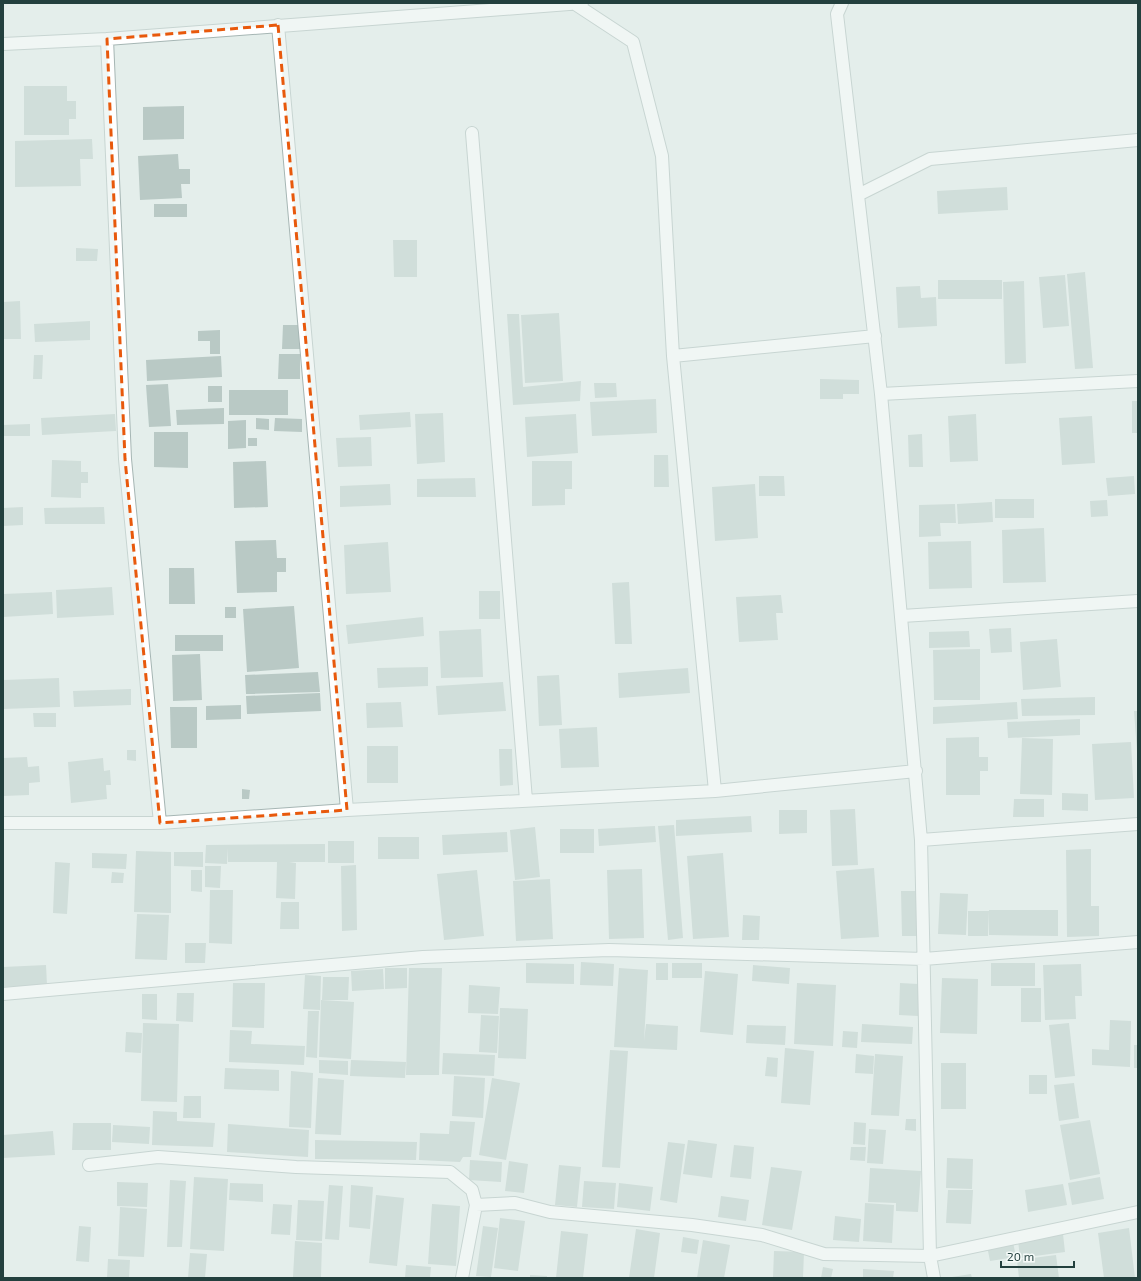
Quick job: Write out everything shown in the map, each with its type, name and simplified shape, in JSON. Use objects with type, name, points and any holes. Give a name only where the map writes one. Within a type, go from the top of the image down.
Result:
[{"type":"street","points":[[3,44],[107,40],[278,25],[578,3],[633,42],[662,156],[673,356],[715,791]]},
{"type":"street","points":[[842,3],[837,14],[881,394],[921,840],[930,1256],[934,1278]]},
{"type":"street","points":[[278,25],[346,810]]},
{"type":"street","points":[[107,40],[125,459],[160,823]]},
{"type":"street","points":[[472,133],[526,800]]},
{"type":"street","points":[[858,195],[930,159],[1138,140]]},
{"type":"street","points":[[673,356],[875,336]]},
{"type":"street","points":[[881,394],[1138,381]]},
{"type":"street","points":[[902,616],[1138,601]]},
{"type":"street","points":[[3,823],[160,823],[346,810],[715,791],[916,771]]},
{"type":"street","points":[[921,840],[1138,824]]},
{"type":"street","points":[[3,994],[423,957],[609,950],[924,959],[1138,942]]},
{"type":"street","points":[[89,1165],[158,1157],[296,1166],[450,1172],[472,1190],[476,1205],[462,1278]]},
{"type":"street","points":[[476,1205],[515,1203],[550,1212],[692,1225],[762,1235],[824,1254],[930,1256],[1138,1212]]},
{"type":"highlighted area","points":[[278,25],[347,810],[160,823],[125,459],[107,39]]},
{"type":"building","points":[[24,86],[67,86],[67,101],[76,101],[76,119],[69,119],[69,135],[24,135]]},
{"type":"building","points":[[184,106],[184,139],[143,140],[143,107]]},
{"type":"building","points":[[92,139],[93,159],[80,159],[81,186],[15,187],[15,141]]},
{"type":"building","points":[[178,154],[179,169],[190,169],[190,184],[181,184],[182,198],[140,200],[138,156]]},
{"type":"building","points":[[1007,187],[1008,210],[938,214],[937,191]]},
{"type":"building","points":[[154,204],[187,204],[187,217],[154,217]]},
{"type":"building","points":[[393,240],[417,240],[417,277],[394,277]]},
{"type":"building","points":[[76,248],[98,249],[97,261],[76,261]]},
{"type":"building","points":[[1085,272],[1093,368],[1075,369],[1067,274]]},
{"type":"building","points":[[1065,275],[1069,326],[1043,328],[1039,277]]},
{"type":"building","points":[[938,280],[1002,280],[1002,299],[938,299]]},
{"type":"building","points":[[1024,281],[1026,363],[1005,364],[1003,282]]},
{"type":"building","points":[[920,286],[921,298],[936,297],[937,326],[898,328],[896,287]]},
{"type":"building","points":[[20,301],[21,339],[3,339],[3,302]]},
{"type":"building","points":[[559,313],[563,381],[525,383],[521,315]]},
{"type":"building","points":[[507,314],[519,314],[523,387],[581,381],[580,401],[513,405]]},
{"type":"building","points":[[90,321],[90,340],[35,342],[34,324]]},
{"type":"building","points":[[283,325],[300,325],[300,349],[282,349]]},
{"type":"building","points":[[220,330],[220,354],[210,354],[210,341],[198,341],[198,331]]},
{"type":"building","points":[[279,354],[300,354],[300,379],[278,379]]},
{"type":"building","points":[[34,355],[43,355],[42,379],[33,379]]},
{"type":"building","points":[[221,356],[222,377],[147,381],[146,360]]},
{"type":"building","points":[[820,379],[859,380],[859,394],[843,394],[843,399],[820,399]]},
{"type":"building","points":[[594,383],[616,383],[617,397],[595,398]]},
{"type":"building","points":[[168,384],[171,426],[149,427],[146,385]]},
{"type":"building","points":[[208,386],[222,386],[222,402],[208,402]]},
{"type":"building","points":[[229,390],[288,390],[288,415],[229,415]]},
{"type":"building","points":[[656,399],[657,433],[592,436],[590,402]]},
{"type":"building","points":[[1132,401],[1138,401],[1138,433],[1132,433]]},
{"type":"building","points":[[224,408],[224,424],[177,425],[176,410]]},
{"type":"building","points":[[410,412],[411,427],[360,430],[359,415]]},
{"type":"building","points":[[443,413],[445,462],[417,464],[415,414]]},
{"type":"building","points":[[115,414],[116,431],[42,435],[41,418]]},
{"type":"building","points":[[576,414],[578,453],[527,457],[525,417]]},
{"type":"building","points":[[976,414],[978,461],[950,462],[948,416]]},
{"type":"building","points":[[1092,416],[1095,463],[1062,465],[1059,418]]},
{"type":"building","points":[[256,418],[269,419],[269,430],[256,429]]},
{"type":"building","points":[[275,418],[302,419],[302,432],[274,431]]},
{"type":"building","points":[[246,420],[246,448],[228,449],[228,421]]},
{"type":"building","points":[[30,424],[30,436],[3,436],[3,425]]},
{"type":"building","points":[[154,432],[188,432],[188,468],[154,467]]},
{"type":"building","points":[[922,434],[923,467],[909,467],[908,435]]},
{"type":"building","points":[[371,437],[372,466],[338,467],[336,438]]},
{"type":"building","points":[[248,438],[257,438],[257,446],[248,446]]},
{"type":"building","points":[[654,455],[668,455],[669,487],[654,487]]},
{"type":"building","points":[[52,460],[81,461],[81,472],[88,472],[88,483],[81,483],[81,498],[51,497]]},
{"type":"building","points":[[266,461],[268,507],[234,508],[233,462]]},
{"type":"building","points":[[532,461],[572,461],[572,489],[565,489],[565,505],[532,506]]},
{"type":"building","points":[[759,476],[784,476],[785,496],[759,496]]},
{"type":"building","points":[[1134,476],[1135,494],[1108,496],[1106,478]]},
{"type":"building","points":[[475,478],[476,497],[417,497],[417,479]]},
{"type":"building","points":[[390,484],[391,505],[340,507],[340,486]]},
{"type":"building","points":[[755,484],[758,538],[715,541],[712,487]]},
{"type":"building","points":[[995,499],[1034,499],[1034,518],[995,518]]},
{"type":"building","points":[[1107,500],[1108,516],[1091,517],[1090,501]]},
{"type":"building","points":[[992,502],[993,522],[958,524],[957,504]]},
{"type":"building","points":[[955,504],[956,523],[940,523],[941,536],[919,537],[919,505]]},
{"type":"building","points":[[23,507],[23,525],[3,526],[3,508]]},
{"type":"building","points":[[104,507],[105,524],[45,524],[44,508]]},
{"type":"building","points":[[1044,528],[1046,582],[1003,583],[1002,530]]},
{"type":"building","points":[[276,540],[277,558],[286,558],[286,572],[277,572],[277,592],[237,593],[235,541]]},
{"type":"building","points":[[971,541],[972,588],[929,589],[928,542]]},
{"type":"building","points":[[388,542],[391,592],[346,594],[344,545]]},
{"type":"building","points":[[169,568],[194,568],[195,604],[169,604]]},
{"type":"building","points":[[629,582],[632,644],[615,644],[612,583]]},
{"type":"building","points":[[112,587],[114,615],[57,618],[56,590]]},
{"type":"building","points":[[479,591],[500,591],[500,619],[479,619]]},
{"type":"building","points":[[52,592],[53,614],[3,617],[3,594]]},
{"type":"building","points":[[781,595],[783,613],[776,613],[778,640],[739,642],[736,597]]},
{"type":"building","points":[[294,606],[299,668],[247,672],[243,609]]},
{"type":"building","points":[[225,607],[236,607],[236,618],[225,618]]},
{"type":"building","points":[[423,617],[424,636],[348,644],[346,625]]},
{"type":"building","points":[[1011,628],[1012,652],[991,653],[989,629]]},
{"type":"building","points":[[481,629],[483,677],[441,678],[439,631]]},
{"type":"building","points":[[969,631],[970,647],[929,648],[929,632]]},
{"type":"building","points":[[175,635],[223,635],[223,651],[175,651]]},
{"type":"building","points":[[1057,639],[1061,687],[1023,690],[1020,642]]},
{"type":"building","points":[[980,649],[980,700],[934,700],[933,650]]},
{"type":"building","points":[[200,654],[202,700],[173,701],[172,655]]},
{"type":"building","points":[[428,667],[428,686],[378,688],[377,668]]},
{"type":"building","points":[[688,668],[690,693],[619,698],[618,673]]},
{"type":"building","points":[[318,672],[320,692],[246,694],[245,675]]},
{"type":"building","points":[[559,675],[562,725],[539,726],[537,676]]},
{"type":"building","points":[[59,678],[60,707],[3,709],[3,680]]},
{"type":"building","points":[[503,682],[506,711],[438,715],[436,686]]},
{"type":"building","points":[[131,689],[131,705],[74,707],[73,691]]},
{"type":"building","points":[[320,693],[321,711],[247,714],[246,696]]},
{"type":"building","points":[[1095,697],[1095,715],[1022,716],[1021,699]]},
{"type":"building","points":[[401,702],[403,727],[367,728],[366,703]]},
{"type":"building","points":[[1017,702],[1018,719],[933,724],[933,707]]},
{"type":"building","points":[[241,705],[241,719],[206,720],[206,706]]},
{"type":"building","points":[[170,707],[197,707],[197,748],[171,748]]},
{"type":"building","points":[[1134,711],[1138,711],[1138,751],[1137,751]]},
{"type":"building","points":[[33,713],[56,713],[56,727],[34,727]]},
{"type":"building","points":[[1080,719],[1080,735],[1008,738],[1007,722]]},
{"type":"building","points":[[597,727],[599,767],[561,768],[559,729]]},
{"type":"building","points":[[979,737],[979,757],[988,757],[988,771],[980,771],[980,795],[946,795],[946,738]]},
{"type":"building","points":[[1022,738],[1053,739],[1052,795],[1020,794]]},
{"type":"building","points":[[1131,742],[1134,798],[1095,800],[1092,744]]},
{"type":"building","points":[[367,746],[398,746],[398,783],[367,783]]},
{"type":"building","points":[[499,749],[512,749],[513,785],[500,786]]},
{"type":"building","points":[[127,750],[136,750],[136,761],[127,760]]},
{"type":"building","points":[[27,757],[28,767],[39,766],[40,782],[29,783],[29,795],[3,796],[3,758]]},
{"type":"building","points":[[103,758],[104,771],[110,770],[111,785],[106,785],[107,799],[71,803],[68,762]]},
{"type":"building","points":[[242,789],[250,790],[249,799],[242,799]]},
{"type":"building","points":[[1062,793],[1088,794],[1088,811],[1062,810]]},
{"type":"building","points":[[1014,799],[1044,799],[1044,817],[1013,817]]},
{"type":"building","points":[[855,809],[858,865],[832,866],[830,810]]},
{"type":"building","points":[[779,810],[807,810],[807,833],[779,834]]},
{"type":"building","points":[[751,816],[752,832],[676,836],[676,820]]},
{"type":"building","points":[[674,825],[683,938],[668,940],[658,826]]},
{"type":"building","points":[[655,826],[656,842],[599,846],[598,829]]},
{"type":"building","points":[[535,827],[540,877],[515,880],[510,830]]},
{"type":"building","points":[[560,829],[594,829],[594,853],[560,853]]},
{"type":"building","points":[[507,832],[508,852],[443,855],[442,835]]},
{"type":"building","points":[[378,837],[419,837],[419,859],[378,859]]},
{"type":"building","points":[[328,841],[354,841],[354,863],[328,863]]},
{"type":"building","points":[[325,844],[325,862],[289,862],[296,863],[295,899],[276,898],[277,862],[228,862],[228,848],[227,864],[205,863],[206,845]]},
{"type":"building","points":[[1091,849],[1091,906],[1099,906],[1099,936],[1067,937],[1066,850]]},
{"type":"building","points":[[136,851],[171,852],[171,913],[134,912]]},
{"type":"building","points":[[174,852],[203,852],[203,867],[174,866]]},
{"type":"building","points":[[92,853],[127,854],[126,869],[92,868]]},
{"type":"building","points":[[723,853],[729,937],[693,939],[687,856]]},
{"type":"building","points":[[55,862],[70,863],[67,914],[53,913]]},
{"type":"building","points":[[356,865],[357,930],[342,931],[341,866]]},
{"type":"building","points":[[205,866],[221,866],[220,888],[205,887]]},
{"type":"building","points":[[874,868],[879,937],[841,939],[836,871]]},
{"type":"building","points":[[642,869],[644,938],[609,939],[607,870]]},
{"type":"building","points":[[191,870],[202,870],[202,892],[191,891]]},
{"type":"building","points":[[477,870],[484,936],[444,940],[437,874]]},
{"type":"building","points":[[112,872],[124,873],[123,883],[111,883]]},
{"type":"building","points":[[550,879],[553,939],[516,941],[513,881]]},
{"type":"building","points":[[210,890],[233,890],[232,944],[209,943]]},
{"type":"building","points":[[901,891],[918,891],[918,936],[902,936]]},
{"type":"building","points":[[940,893],[968,894],[966,935],[938,934]]},
{"type":"building","points":[[281,902],[299,902],[299,929],[280,929]]},
{"type":"building","points":[[989,910],[1058,910],[1058,936],[989,935]]},
{"type":"building","points":[[968,911],[989,911],[988,936],[968,936]]},
{"type":"building","points":[[137,914],[169,915],[167,960],[135,959]]},
{"type":"building","points":[[743,915],[760,916],[759,940],[742,940]]},
{"type":"building","points":[[185,943],[206,943],[205,963],[185,963]]},
{"type":"building","points":[[581,962],[614,964],[613,986],[580,985]]},
{"type":"building","points":[[526,963],[574,964],[574,984],[526,983]]},
{"type":"building","points":[[656,963],[668,963],[668,980],[656,980]]},
{"type":"building","points":[[672,963],[702,963],[702,978],[672,978]]},
{"type":"building","points":[[991,963],[1035,963],[1035,986],[991,986]]},
{"type":"building","points":[[1081,964],[1082,996],[1075,996],[1076,1019],[1045,1020],[1043,965]]},
{"type":"building","points":[[46,965],[47,985],[3,987],[3,967]]},
{"type":"building","points":[[753,965],[790,968],[789,984],[752,981]]},
{"type":"building","points":[[385,968],[407,968],[407,988],[385,989]]},
{"type":"building","points":[[409,968],[442,968],[439,1075],[406,1075]]},
{"type":"building","points":[[619,968],[648,970],[644,1041],[646,1024],[678,1026],[677,1050],[614,1047]]},
{"type":"building","points":[[383,969],[384,989],[352,991],[351,971]]},
{"type":"building","points":[[705,971],[738,974],[733,1035],[700,1032]]},
{"type":"building","points":[[305,975],[321,976],[320,1010],[303,1009]]},
{"type":"building","points":[[323,977],[349,977],[348,1000],[322,1000]]},
{"type":"building","points":[[942,978],[978,979],[977,1034],[940,1033]]},
{"type":"building","points":[[233,983],[265,983],[264,1028],[232,1027]]},
{"type":"building","points":[[797,983],[836,985],[833,1046],[794,1044]]},
{"type":"building","points":[[900,983],[918,984],[918,1016],[899,1015]]},
{"type":"building","points":[[469,985],[500,987],[498,1014],[468,1013]]},
{"type":"building","points":[[1021,988],[1041,988],[1041,1022],[1021,1022]]},
{"type":"building","points":[[177,993],[194,993],[193,1022],[176,1021]]},
{"type":"building","points":[[142,994],[157,994],[157,1020],[142,1019]]},
{"type":"building","points":[[321,1000],[354,1002],[351,1059],[319,1057]]},
{"type":"building","points":[[500,1008],[528,1009],[526,1059],[498,1058]]},
{"type":"building","points":[[308,1011],[319,1011],[317,1058],[306,1057]]},
{"type":"building","points":[[481,1015],[499,1016],[497,1053],[479,1052]]},
{"type":"building","points":[[1110,1020],[1131,1021],[1130,1067],[1092,1065],[1092,1049],[1109,1050]]},
{"type":"building","points":[[143,1023],[179,1024],[177,1102],[141,1101]]},
{"type":"building","points":[[1069,1023],[1075,1076],[1055,1078],[1049,1025]]},
{"type":"building","points":[[862,1024],[913,1027],[912,1044],[861,1042]]},
{"type":"building","points":[[747,1025],[786,1026],[785,1045],[746,1043]]},
{"type":"building","points":[[230,1030],[252,1031],[251,1044],[305,1046],[304,1065],[229,1062]]},
{"type":"building","points":[[843,1031],[858,1032],[857,1048],[842,1047]]},
{"type":"building","points":[[126,1032],[142,1033],[141,1053],[125,1052]]},
{"type":"building","points":[[1134,1045],[1138,1045],[1138,1068],[1134,1068]]},
{"type":"building","points":[[785,1048],[814,1051],[810,1105],[781,1103]]},
{"type":"building","points":[[610,1050],[628,1051],[620,1168],[602,1167]]},
{"type":"building","points":[[443,1053],[495,1055],[494,1076],[442,1074]]},
{"type":"building","points":[[856,1054],[874,1056],[873,1074],[855,1073]]},
{"type":"building","points":[[875,1054],[903,1056],[899,1116],[871,1115]]},
{"type":"building","points":[[767,1057],[778,1058],[777,1077],[765,1076]]},
{"type":"building","points":[[319,1060],[348,1061],[348,1075],[319,1073]]},
{"type":"building","points":[[351,1060],[406,1062],[405,1078],[350,1076]]},
{"type":"building","points":[[941,1063],[966,1063],[966,1109],[941,1109]]},
{"type":"building","points":[[225,1068],[279,1070],[279,1091],[224,1089]]},
{"type":"building","points":[[291,1071],[313,1073],[311,1128],[289,1127]]},
{"type":"building","points":[[1029,1075],[1047,1075],[1047,1094],[1029,1094]]},
{"type":"building","points":[[454,1076],[485,1078],[483,1118],[452,1116]]},
{"type":"building","points":[[318,1078],[344,1080],[341,1135],[315,1134]]},
{"type":"building","points":[[492,1078],[520,1083],[506,1160],[479,1155]]},
{"type":"building","points":[[1074,1083],[1079,1118],[1059,1121],[1054,1085]]},
{"type":"building","points":[[184,1096],[201,1096],[201,1118],[183,1118]]},
{"type":"building","points":[[153,1111],[177,1112],[177,1121],[215,1123],[213,1147],[152,1145]]},
{"type":"building","points":[[906,1119],[916,1119],[916,1131],[905,1130]]},
{"type":"building","points":[[1090,1120],[1100,1174],[1070,1180],[1060,1125]]},
{"type":"building","points":[[450,1121],[475,1122],[471,1157],[463,1157],[460,1162],[419,1160],[420,1133],[449,1134]]},
{"type":"building","points":[[854,1122],[866,1123],[865,1145],[853,1144]]},
{"type":"building","points":[[73,1123],[111,1123],[111,1150],[72,1150]]},
{"type":"building","points":[[228,1124],[309,1130],[308,1157],[227,1152]]},
{"type":"building","points":[[113,1125],[150,1127],[149,1144],[112,1142]]},
{"type":"building","points":[[869,1129],[886,1130],[883,1164],[867,1163]]},
{"type":"building","points":[[53,1131],[55,1155],[3,1158],[3,1135]]},
{"type":"building","points":[[315,1140],[417,1142],[416,1160],[315,1159]]},
{"type":"building","points":[[688,1140],[717,1144],[712,1178],[683,1174]]},
{"type":"building","points":[[668,1142],[685,1144],[677,1203],[660,1200]]},
{"type":"building","points":[[734,1145],[754,1147],[751,1179],[730,1177]]},
{"type":"building","points":[[851,1147],[866,1147],[865,1161],[850,1160]]},
{"type":"building","points":[[947,1158],[973,1159],[972,1189],[946,1188]]},
{"type":"building","points":[[470,1160],[502,1162],[501,1182],[469,1180]]},
{"type":"building","points":[[509,1161],[528,1164],[524,1193],[505,1191]]},
{"type":"building","points":[[559,1165],[581,1167],[577,1207],[555,1205]]},
{"type":"building","points":[[771,1167],[802,1171],[792,1230],[762,1225]]},
{"type":"building","points":[[870,1168],[921,1171],[918,1212],[896,1211],[896,1203],[868,1202]]},
{"type":"building","points":[[194,1177],[228,1179],[224,1251],[190,1249]]},
{"type":"building","points":[[1100,1177],[1104,1199],[1072,1205],[1068,1183]]},
{"type":"building","points":[[170,1180],[186,1181],[182,1247],[167,1247]]},
{"type":"building","points":[[584,1181],[616,1183],[614,1209],[582,1207]]},
{"type":"building","points":[[117,1182],[148,1183],[147,1207],[117,1206]]},
{"type":"building","points":[[230,1183],[263,1184],[263,1202],[229,1200]]},
{"type":"building","points":[[619,1183],[653,1187],[650,1211],[617,1207]]},
{"type":"building","points":[[1063,1184],[1067,1205],[1028,1212],[1025,1190]]},
{"type":"building","points":[[329,1185],[343,1186],[339,1240],[325,1239]]},
{"type":"building","points":[[351,1185],[373,1187],[370,1229],[349,1227]]},
{"type":"building","points":[[948,1190],[973,1190],[971,1224],[946,1223]]},
{"type":"building","points":[[376,1195],[404,1198],[397,1266],[369,1263]]},
{"type":"building","points":[[721,1196],[749,1200],[746,1221],[718,1217]]},
{"type":"building","points":[[298,1200],[324,1201],[322,1241],[296,1240]]},
{"type":"building","points":[[865,1203],[894,1205],[892,1243],[863,1241]]},
{"type":"building","points":[[273,1204],[292,1205],[290,1235],[271,1234]]},
{"type":"building","points":[[432,1204],[460,1206],[456,1266],[428,1264]]},
{"type":"building","points":[[120,1207],[147,1209],[144,1257],[118,1256]]},
{"type":"building","points":[[835,1216],[861,1219],[859,1242],[833,1240]]},
{"type":"building","points":[[500,1218],[525,1221],[518,1271],[494,1268]]},
{"type":"building","points":[[79,1226],[91,1227],[89,1262],[76,1261]]},
{"type":"building","points":[[483,1226],[498,1228],[491,1277],[476,1276]]},
{"type":"building","points":[[1129,1228],[1135,1278],[1104,1278],[1098,1233]]},
{"type":"building","points":[[636,1229],[660,1233],[654,1278],[629,1278]]},
{"type":"building","points":[[561,1231],[588,1234],[583,1278],[556,1278]]},
{"type":"building","points":[[1063,1234],[1065,1252],[1020,1258],[1018,1240]]},
{"type":"building","points":[[683,1237],[699,1240],[697,1254],[681,1252]]},
{"type":"building","points":[[703,1240],[730,1245],[724,1278],[697,1278]]},
{"type":"building","points":[[295,1241],[322,1243],[321,1278],[293,1277]]},
{"type":"building","points":[[1013,1242],[1016,1257],[990,1261],[987,1246]]},
{"type":"building","points":[[774,1251],[804,1252],[803,1278],[773,1278]]},
{"type":"building","points":[[190,1253],[207,1254],[205,1278],[188,1278]]},
{"type":"building","points":[[1056,1255],[1059,1278],[1019,1278],[1017,1260]]},
{"type":"building","points":[[108,1259],[130,1260],[129,1278],[107,1278]]},
{"type":"building","points":[[406,1265],[431,1267],[430,1278],[405,1278]]},
{"type":"building","points":[[823,1267],[833,1269],[831,1278],[821,1278]]},
{"type":"building","points":[[863,1269],[894,1271],[893,1278],[863,1278]]},
{"type":"building","points":[[971,1274],[972,1278],[952,1278],[952,1277]]},
{"type":"building","points":[[530,1275],[547,1276],[547,1278],[530,1278]]}]
